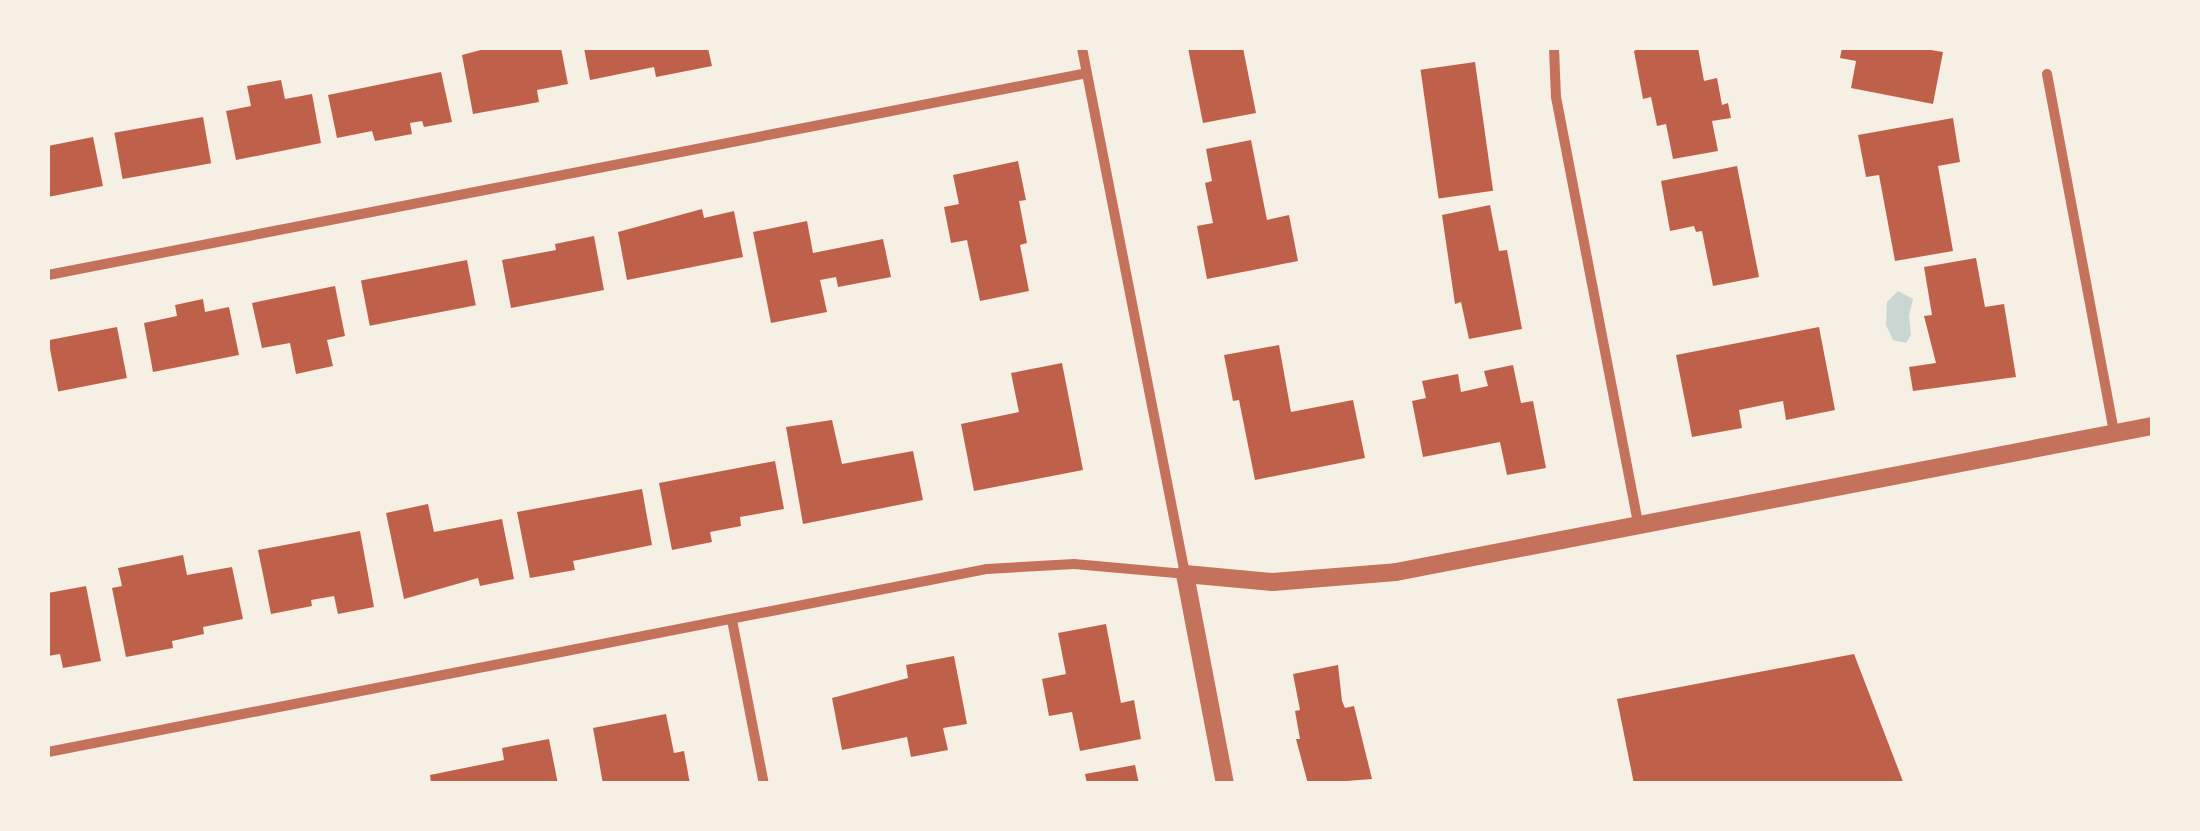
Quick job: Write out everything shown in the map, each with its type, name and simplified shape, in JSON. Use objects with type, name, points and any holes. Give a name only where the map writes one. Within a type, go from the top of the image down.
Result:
[{"type":"street","points":[[1082,48],[1225,784]]},
{"type":"street","points":[[1554,48],[1556,97],[1639,526]]},
{"type":"street","points":[[48,275],[1087,74]]},
{"type":"street","points":[[2048,74],[2114,433]]},
{"type":"street","points":[[48,752],[987,569],[1030,564],[1273,582],[1336,580],[1639,526],[2152,426]]},
{"type":"street","points":[[732,620],[764,784]]},
{"type":"shaded area","points":[[1898,291],[1913,299],[1909,316],[1911,335],[1906,343],[1893,340],[1886,325],[1887,302]]},
{"type":"building","points":[[488,48],[561,48],[568,84],[537,90],[539,102],[473,114],[462,55]]},
{"type":"building","points":[[584,48],[708,48],[712,66],[656,77],[654,67],[590,80]]},
{"type":"building","points":[[1188,48],[1243,48],[1256,113],[1203,123]]},
{"type":"building","points":[[1698,48],[1704,81],[1717,78],[1722,105],[1728,103],[1731,118],[1712,121],[1718,151],[1673,159],[1666,124],[1657,126],[1651,97],[1643,99],[1634,51]]},
{"type":"building","points":[[1842,48],[1919,48],[1943,52],[1933,104],[1851,88],[1856,61],[1840,58]]},
{"type":"building","points":[[1475,62],[1493,191],[1439,198],[1421,70]]},
{"type":"building","points":[[441,72],[452,122],[424,127],[422,121],[410,123],[412,134],[375,141],[372,131],[337,138],[328,95]]},
{"type":"building","points":[[281,80],[285,99],[312,94],[321,143],[236,160],[226,111],[251,106],[247,86]]},
{"type":"building","points":[[203,117],[211,163],[123,179],[114,133]]},
{"type":"building","points":[[1953,118],[1960,162],[1938,166],[1953,251],[1895,261],[1879,175],[1866,177],[1858,135]]},
{"type":"building","points":[[93,137],[103,186],[48,197],[48,146]]},
{"type":"building","points":[[1251,140],[1267,220],[1289,215],[1298,261],[1207,279],[1197,226],[1213,223],[1205,183],[1212,181],[1206,149]]},
{"type":"building","points":[[1018,161],[1026,200],[1019,201],[1027,243],[1020,245],[1029,291],[980,301],[967,240],[951,243],[944,207],[959,204],[953,175]]},
{"type":"building","points":[[1737,166],[1759,277],[1713,286],[1702,231],[1696,232],[1694,226],[1670,231],[1661,181]]},
{"type":"building","points":[[1490,205],[1499,251],[1507,250],[1522,329],[1469,339],[1461,302],[1455,304],[1442,215]]},
{"type":"building","points":[[702,209],[704,218],[734,211],[743,257],[627,280],[618,232]]},
{"type":"building","points":[[807,221],[813,253],[883,239],[891,277],[838,287],[836,277],[820,280],[827,312],[771,323],[753,232]]},
{"type":"building","points":[[594,236],[604,290],[511,308],[502,260],[556,250],[555,244]]},
{"type":"building","points":[[1976,258],[1985,307],[2004,304],[2016,377],[1913,391],[1909,367],[1936,363],[1924,316],[1932,315],[1924,267]]},
{"type":"building","points":[[467,260],[476,305],[370,326],[361,281]]},
{"type":"building","points":[[335,286],[345,336],[327,340],[333,366],[296,374],[290,343],[262,348],[252,303]]},
{"type":"building","points":[[203,299],[205,312],[229,307],[239,355],[153,372],[144,323],[177,316],[175,305]]},
{"type":"building","points":[[117,327],[127,378],[58,391],[48,340]]},
{"type":"building","points":[[1819,327],[1835,410],[1786,420],[1783,401],[1739,410],[1742,428],[1692,437],[1676,355]]},
{"type":"building","points":[[1279,345],[1291,412],[1353,400],[1365,458],[1255,480],[1239,400],[1233,401],[1224,355]]},
{"type":"building","points":[[1062,363],[1083,470],[974,491],[961,424],[1019,412],[1011,373]]},
{"type":"building","points":[[1513,365],[1521,403],[1533,401],[1546,468],[1507,475],[1500,442],[1423,457],[1412,401],[1426,398],[1422,381],[1458,374],[1461,392],[1488,386],[1484,371]]},
{"type":"building","points":[[832,420],[842,464],[913,451],[923,500],[803,524],[786,427]]},
{"type":"building","points":[[775,461],[784,509],[740,517],[741,526],[710,532],[712,542],[672,550],[659,483]]},
{"type":"building","points":[[642,489],[652,545],[573,561],[575,570],[530,578],[517,512]]},
{"type":"building","points":[[428,504],[434,532],[502,519],[514,579],[480,586],[478,578],[404,599],[386,513]]},
{"type":"building","points":[[360,531],[374,607],[338,614],[334,596],[311,600],[312,606],[271,614],[258,550]]},
{"type":"building","points":[[183,555],[187,575],[232,567],[243,619],[203,627],[204,634],[172,641],[173,648],[126,657],[112,588],[122,586],[118,568]]},
{"type":"building","points":[[86,586],[101,661],[63,668],[60,654],[48,656],[48,593]]},
{"type":"building","points":[[1106,624],[1121,703],[1134,700],[1141,739],[1080,751],[1072,712],[1049,716],[1042,679],[1066,674],[1058,633]]},
{"type":"building","points":[[1854,654],[1904,784],[1634,784],[1617,699]]},
{"type":"building","points":[[954,656],[967,724],[943,728],[948,750],[911,757],[907,737],[842,750],[832,698],[908,678],[906,665]]},
{"type":"building","points":[[1338,665],[1342,701],[1345,708],[1354,706],[1372,779],[1308,784],[1296,739],[1300,739],[1295,711],[1300,710],[1293,674]]},
{"type":"building","points":[[666,714],[674,753],[684,751],[690,784],[603,784],[593,728]]},
{"type":"building","points":[[549,739],[558,784],[431,784],[430,775],[504,760],[502,748]]},
{"type":"building","points":[[1135,765],[1139,784],[1087,784],[1085,774]]}]
